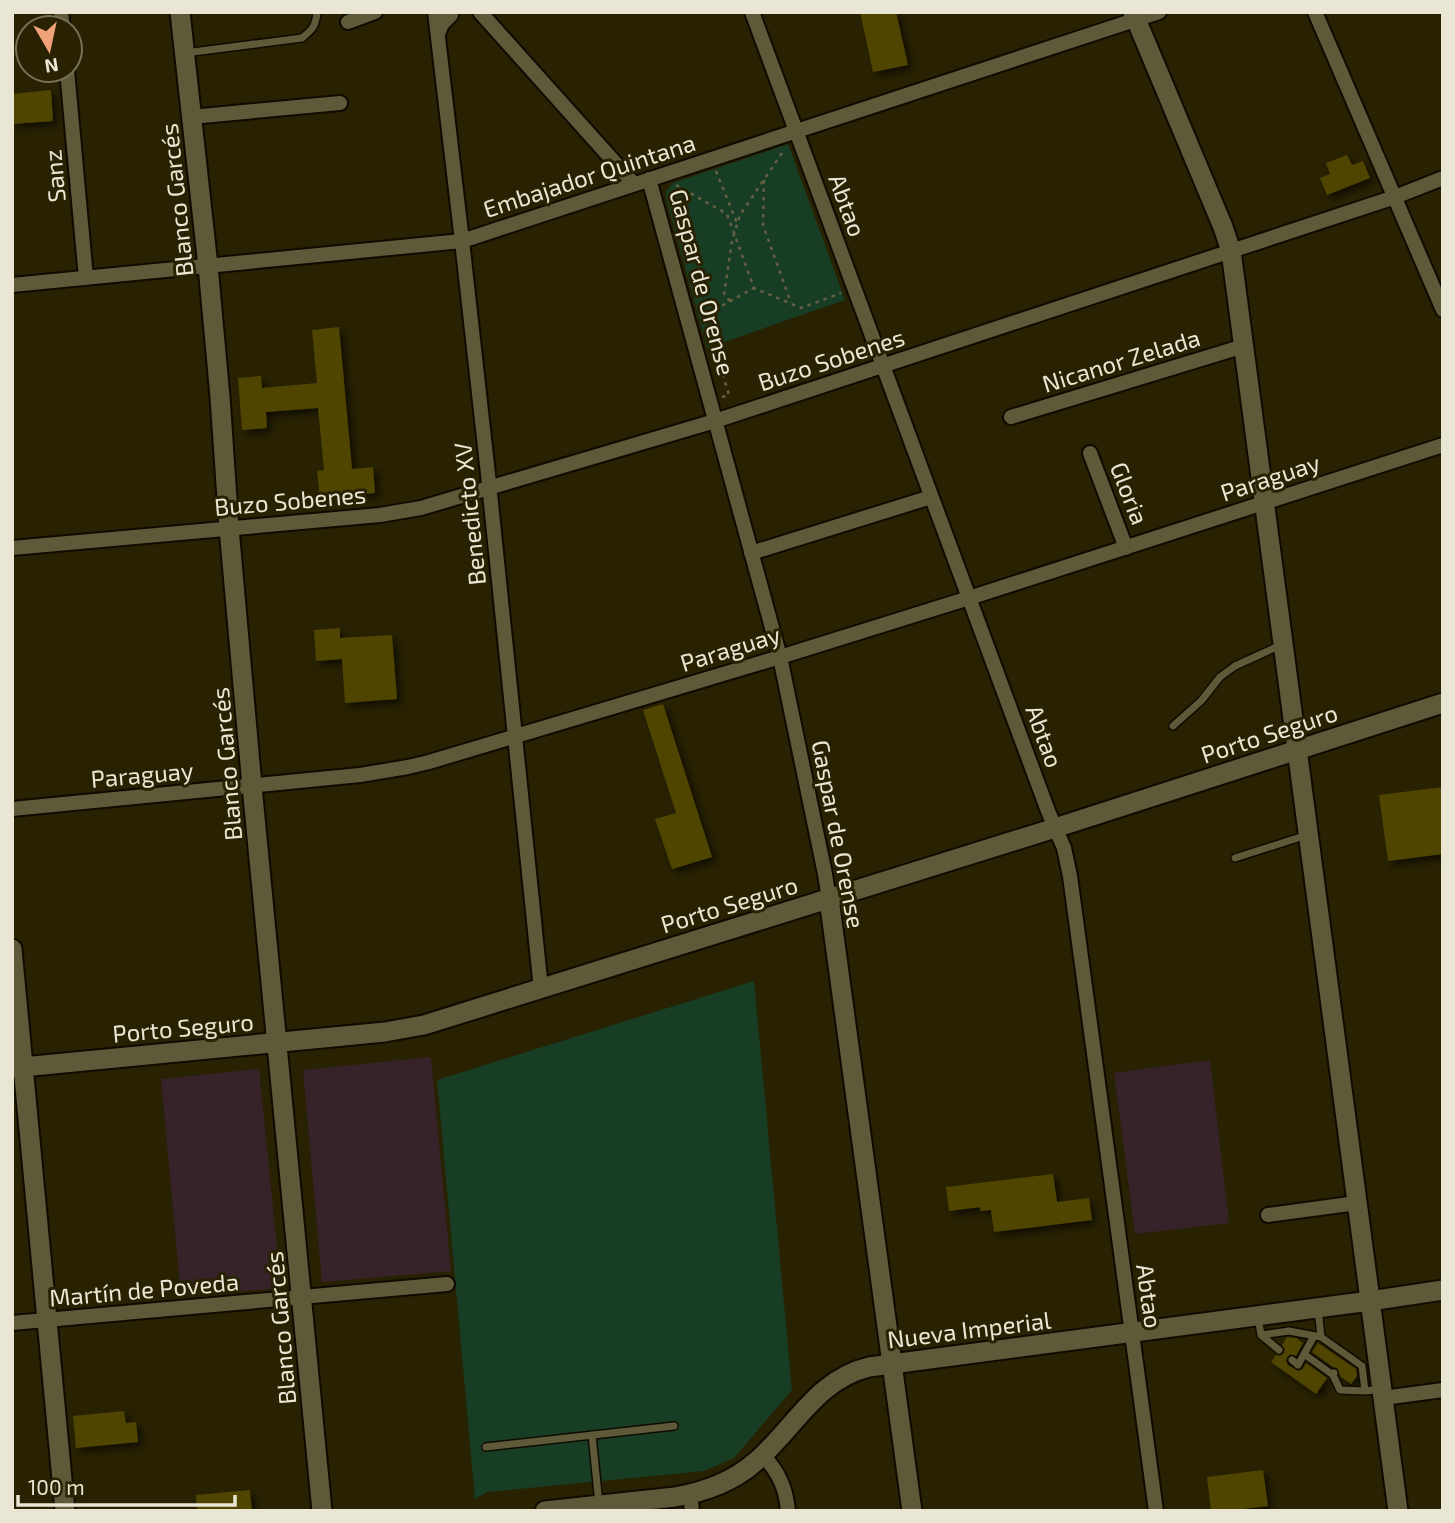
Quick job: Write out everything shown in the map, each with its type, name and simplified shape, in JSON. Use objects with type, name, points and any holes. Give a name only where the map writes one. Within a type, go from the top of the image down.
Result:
[{"type":"street","name":"Blanco Garcés","points":[[180,12],[208,266],[252,786],[322,1511]]},
{"type":"street","points":[[348,22],[376,12]]},
{"type":"street","name":"Gaspar de Orense","points":[[480,12],[634,184]]},
{"type":"street","name":"Abtao","points":[[752,12],[791,133],[854,288],[1064,848],[1156,1511]]},
{"type":"street","name":"Embajador Quintana","points":[[12,285],[462,241],[1135,16],[1159,12]]},
{"type":"street","points":[[1315,12],[1443,310]]},
{"type":"street","name":"Benedicto XV","points":[[445,13],[438,36],[489,488],[541,989]]},
{"type":"street","points":[[1135,16],[1231,251],[1370,1301],[1376,1393],[1398,1511]]},
{"type":"street","name":"Sanz","points":[[68,84],[86,278]]},
{"type":"street","points":[[191,117],[340,103]]},
{"type":"street","name":"Gaspar de Orense","points":[[656,177],[715,421],[780,657],[825,874],[912,1511]]},
{"type":"street","name":"Buzo Sobenes","points":[[12,548],[394,514],[421,508],[715,421],[883,367],[1395,197],[1443,178]]},
{"type":"street","name":"Nicanor Zelada","points":[[1011,417],[1244,346]]},
{"type":"street","name":"Paraguay","points":[[12,809],[384,772],[429,762],[969,598],[1443,445]]},
{"type":"street","name":"Gloria","points":[[1090,453],[1126,548]]},
{"type":"street","points":[[751,553],[931,497]]},
{"type":"street","name":"Porto Seguro","points":[[18,1068],[412,1027],[1055,828],[1443,703]]},
{"type":"street","points":[[12,949],[18,1068],[47,1320],[65,1511]]},
{"type":"street","points":[[1268,1215],[1357,1203]]},
{"type":"street","name":"Martín de Poveda","points":[[12,1324],[447,1284]]},
{"type":"street","name":"Nueva Imperial","points":[[545,1511],[691,1503],[746,1470],[816,1397],[834,1381],[859,1369],[1132,1332],[1259,1325],[1318,1308],[1443,1290]]},
{"type":"street","points":[[1376,1393],[1443,1390]]},
{"type":"street","points":[[763,1455],[784,1485],[788,1511]]},
{"type":"lane","points":[[184,53],[302,38],[312,30],[317,12]]},
{"type":"lane","points":[[1173,726],[1201,701],[1220,677],[1235,666],[1284,644]]},
{"type":"lane","points":[[1235,858],[1308,835]]},
{"type":"lane","points":[[1292,1360],[1298,1365],[1318,1336],[1318,1308]]},
{"type":"lane","points":[[1259,1325],[1318,1336],[1362,1366],[1376,1393]]},
{"type":"lane","points":[[1259,1325],[1279,1350]]},
{"type":"lane","points":[[1304,1354],[1334,1374],[1340,1390],[1376,1393]]},
{"type":"lane","points":[[486,1447],[674,1426]]},
{"type":"lane","points":[[592,1435],[600,1508]]},
{"type":"path","points":[[730,301],[724,295],[737,223],[788,144],[791,133]]},
{"type":"path","points":[[714,166],[737,223]]},
{"type":"path","points":[[656,177],[670,180],[727,214],[754,288],[801,307],[854,288]]},
{"type":"path","points":[[764,180],[763,225],[791,303]]},
{"type":"path","points":[[710,401],[730,395],[705,315],[754,288]]},
{"type":"shaded area","points":[[431,1057],[451,1271],[322,1282],[303,1070]]},
{"type":"shaded area","points":[[1210,1060],[1229,1223],[1135,1234],[1114,1073]]},
{"type":"shaded area","points":[[259,1069],[281,1288],[181,1296],[161,1079]]},
{"type":"green space","points":[[788,144],[845,300],[707,348],[666,191],[673,183]]},
{"type":"green space","points":[[754,981],[792,1390],[734,1458],[704,1471],[487,1492],[475,1499],[437,1080]]},
{"type":"building","points":[[860,12],[896,12],[908,65],[873,72]]},
{"type":"building","points":[[51,90],[53,121],[12,124],[12,94]]},
{"type":"building","points":[[1347,155],[1352,165],[1363,161],[1370,178],[1327,195],[1320,178],[1330,174],[1326,163]]},
{"type":"building","points":[[339,327],[352,469],[373,467],[375,493],[320,498],[317,471],[324,470],[318,408],[266,412],[267,428],[242,430],[238,378],[261,376],[262,388],[317,383],[312,330]]},
{"type":"building","points":[[340,628],[340,638],[392,635],[397,699],[345,703],[342,659],[316,661],[314,630]]},
{"type":"building","points":[[663,704],[712,857],[672,869],[655,819],[676,813],[643,710]]},
{"type":"building","points":[[1443,787],[1443,854],[1388,861],[1379,795]]},
{"type":"building","points":[[1053,1174],[1057,1202],[1089,1198],[1092,1220],[994,1232],[991,1210],[980,1211],[980,1207],[949,1211],[946,1187]]},
{"type":"building","points":[[1287,1337],[1296,1338],[1303,1343],[1296,1356],[1291,1354],[1287,1357],[1288,1365],[1298,1371],[1303,1369],[1306,1363],[1327,1378],[1316,1394],[1271,1362],[1276,1355],[1284,1353],[1282,1345]]},
{"type":"building","points":[[1318,1343],[1356,1369],[1357,1376],[1351,1384],[1341,1377],[1337,1368],[1312,1352]]},
{"type":"building","points":[[124,1411],[126,1423],[136,1422],[138,1442],[76,1448],[73,1416]]},
{"type":"building","points":[[1263,1470],[1268,1506],[1211,1511],[1207,1477]]},
{"type":"building","points":[[250,1490],[252,1511],[197,1511],[196,1495]]}]
